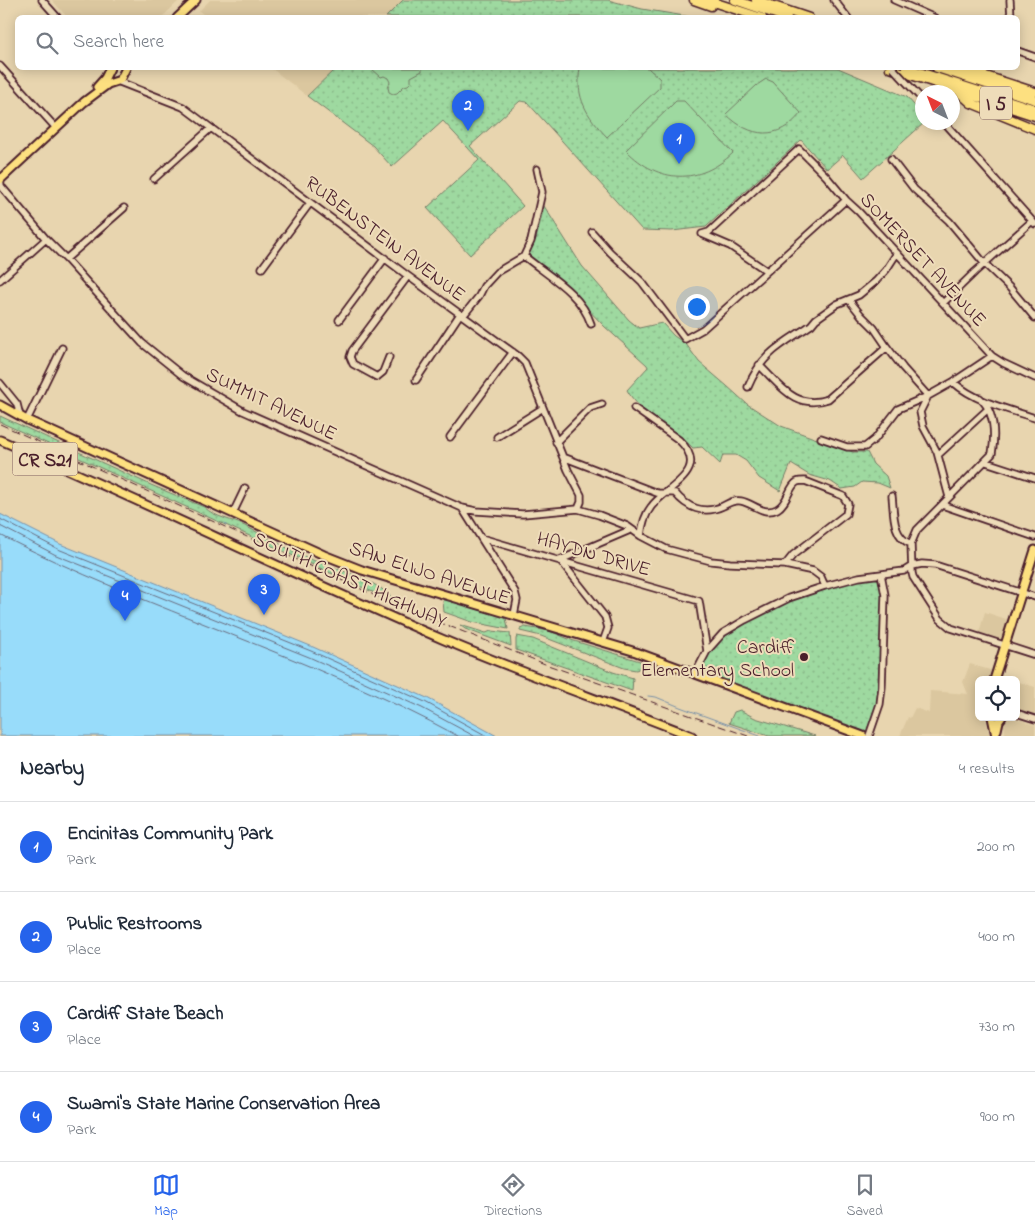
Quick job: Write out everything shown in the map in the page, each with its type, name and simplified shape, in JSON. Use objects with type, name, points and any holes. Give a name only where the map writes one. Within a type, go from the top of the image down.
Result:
[{"type":"highway","points":[[694,0],[736,15]]},
{"type":"highway","points":[[707,0],[753,15]]},
{"type":"highway","points":[[735,0],[778,15]]},
{"type":"highway","points":[[756,0],[800,15]]},
{"type":"highway","name":"I 5","points":[[898,70],[941,85]]},
{"type":"highway","points":[[913,70],[1035,109]]},
{"type":"highway","points":[[943,70],[1035,100]]},
{"type":"highway","name":"I 5","points":[[968,70],[1035,90]]},
{"type":"highway","name":"I 5","points":[[960,91],[1035,116]]},
{"type":"highway","points":[[960,93],[971,103],[1035,129]]},
{"type":"main road","points":[[180,15],[196,0]]},
{"type":"main road","points":[[84,102],[86,97],[103,81],[107,70]]},
{"type":"main road","points":[[107,70],[108,78],[115,81]]},
{"type":"main road","points":[[0,178],[84,102],[115,81],[120,80],[123,70]]},
{"type":"main road","name":"SAN ELIJO AVENUE","points":[[0,405],[24,418],[322,554],[362,570],[603,642],[863,736]]},
{"type":"main road","name":"SOUTH COAST HIGHWAY","points":[[0,440],[89,478],[441,639],[504,665],[692,736]]},
{"type":"main road","points":[[995,676],[1035,550]]},
{"type":"main road","points":[[993,721],[996,734]]},
{"type":"main road","points":[[996,734],[999,721]]},
{"type":"street","points":[[42,0],[55,15]]},
{"type":"street","points":[[834,0],[847,15]]},
{"type":"street","points":[[840,0],[843,10]]},
{"type":"street","points":[[894,0],[928,15]]},
{"type":"street","points":[[1010,0],[1011,15]]},
{"type":"street","points":[[1020,52],[1035,57]]},
{"type":"street","points":[[0,66],[56,128]]},
{"type":"street","name":"RUBENSTEIN AVENUE","points":[[123,70],[129,83],[140,90]]},
{"type":"street","points":[[894,70],[915,92]]},
{"type":"street","name":"RUBENSTEIN AVENUE","points":[[115,81],[183,107],[408,276],[513,352],[525,363],[556,442],[581,494],[581,502],[578,509]]},
{"type":"street","points":[[154,179],[211,128]]},
{"type":"street","points":[[944,302],[984,263],[1034,222],[951,130]]},
{"type":"street","name":"SOMERSET AVENUE","points":[[767,271],[730,246],[702,234],[709,232],[799,149],[944,302],[992,356],[1003,364],[1035,378]]},
{"type":"street","points":[[891,159],[914,189],[949,221],[984,263],[1010,288],[1035,318]]},
{"type":"street","points":[[416,380],[462,315],[479,296],[484,286],[498,272],[524,256],[531,241],[542,192],[537,169]]},
{"type":"street","name":"SUMMIT AVENUE","points":[[0,178],[1,186],[46,239],[142,343],[191,381],[243,411],[462,508],[476,512],[523,514],[578,509]]},
{"type":"street","points":[[592,232],[642,282],[685,339],[703,329],[846,200]]},
{"type":"street","points":[[262,268],[310,203]]},
{"type":"street","points":[[66,259],[124,208]]},
{"type":"street","points":[[0,280],[46,239]]},
{"type":"street","points":[[748,387],[759,365],[769,354],[811,325],[816,319],[837,304],[860,295],[886,270],[898,253]]},
{"type":"street","points":[[524,256],[559,282],[587,312],[591,324]]},
{"type":"street","points":[[339,320],[385,258]]},
{"type":"street","points":[[389,357],[383,372],[377,376],[353,364],[350,357],[352,351],[408,276]]},
{"type":"street","points":[[849,300],[874,328],[887,348],[928,396]]},
{"type":"street","points":[[24,418],[62,348]]},
{"type":"street","points":[[759,365],[789,395],[804,401],[817,403],[828,399],[887,348]]},
{"type":"street","points":[[450,438],[513,352]]},
{"type":"street","points":[[821,438],[839,445],[865,447],[871,443],[898,409],[928,396],[953,382],[992,356]]},
{"type":"street","points":[[953,382],[962,390],[986,402],[1035,418]]},
{"type":"street","points":[[0,383],[17,404],[24,418]]},
{"type":"street","points":[[928,396],[920,412],[923,426],[938,455],[949,497]]},
{"type":"street","points":[[980,398],[991,416],[994,442],[992,454],[920,525],[911,544],[913,577],[940,619],[951,628],[1035,655]]},
{"type":"street","points":[[556,442],[590,408],[602,404]]},
{"type":"street","points":[[497,436],[542,408]]},
{"type":"street","points":[[634,408],[686,446],[690,462],[686,474],[652,506],[645,517],[641,536]]},
{"type":"street","points":[[938,455],[988,409]]},
{"type":"street","points":[[563,457],[664,495]]},
{"type":"street","points":[[986,462],[1035,478]]},
{"type":"street","points":[[664,495],[669,492],[675,493],[690,507],[699,510],[715,509],[733,501],[742,501],[760,510],[770,511],[776,510],[783,504],[797,482],[805,481],[843,496],[848,504],[846,514],[793,555],[785,565]]},
{"type":"street","points":[[233,513],[245,488]]},
{"type":"street","points":[[892,496],[898,536],[911,544]]},
{"type":"street","points":[[942,505],[1035,537]]},
{"type":"street","points":[[462,508],[515,592],[517,600],[514,616]]},
{"type":"street","points":[[578,509],[600,515],[627,526],[630,530],[666,549],[711,561],[785,565],[813,571],[821,577],[825,586]]},
{"type":"street","points":[[603,642],[608,628],[605,617],[560,560],[630,530]]},
{"type":"street","name":"HAYDN DRIVE","points":[[481,538],[699,601],[707,650]]},
{"type":"street","points":[[695,674],[707,650],[723,634],[745,620],[789,598],[825,586],[904,571],[912,566],[922,564],[935,566],[1035,597]]},
{"type":"street","points":[[869,736],[880,704],[882,687],[886,601],[881,574]]},
{"type":"street","points":[[1020,714],[1035,719]]},
{"type":"shaded area","points":[[52,0],[180,0],[164,15],[65,15]]},
{"type":"shaded area","points":[[210,0],[403,0],[388,15],[204,15],[199,11]]},
{"type":"shaded area","points":[[274,70],[334,70],[307,96]]},
{"type":"shaded area","points":[[985,612],[1009,620],[1001,643],[978,636]]},
{"type":"shaded area","points":[[970,664],[993,671],[991,676],[975,676],[975,721],[986,721],[990,736],[900,736],[908,717],[910,718],[915,708],[929,713],[930,691],[968,694],[963,682]]},
{"type":"shaded area","points":[[1020,682],[1035,687],[1035,715],[1020,711]]},
{"type":"shaded area","points":[[1020,720],[1035,725],[1035,736],[1005,736],[1004,721]]},
{"type":"green space","points":[[403,0],[608,0],[642,9],[679,15],[388,15]]},
{"type":"green space","points":[[334,70],[843,70],[907,97],[915,106],[916,130],[863,178],[843,155],[827,169],[801,140],[706,227],[672,231],[642,230],[527,102],[520,101],[470,146],[523,206],[470,255],[427,208],[479,160],[443,121],[392,167],[373,146],[307,96]]},
{"type":"green space","points":[[373,70],[422,70],[411,77],[411,82],[408,85],[393,94],[389,92],[390,82],[388,78],[381,77]]},
{"type":"green space","points":[[580,70],[650,70],[660,79],[660,87],[607,137],[588,114],[584,106],[579,88]]},
{"type":"green space","points":[[766,79],[773,82],[801,113],[792,122],[774,132],[754,132],[735,122],[726,114]]},
{"type":"green space","points":[[676,101],[684,101],[733,153],[707,171],[679,176],[665,174],[652,169],[626,150]]},
{"type":"green space","points":[[544,206],[582,266],[629,320],[639,328],[662,323],[674,336],[686,344],[699,362],[747,404],[781,426],[853,452],[867,452],[873,464],[886,476],[890,488],[878,483],[862,482],[855,487],[842,489],[830,481],[809,475],[791,464],[780,491],[759,478],[746,461],[736,455],[723,455],[720,464],[702,447],[693,448],[648,413],[627,390],[648,367],[647,365],[604,326],[555,275],[529,256],[530,249],[536,239]]},
{"type":"green space","points":[[0,416],[204,507],[214,514],[245,526],[310,559],[362,578],[390,595],[390,600],[0,422]]},
{"type":"green space","name":"Cardiff Elementary School","points":[[881,574],[884,585],[882,687],[869,736],[863,736],[695,674],[719,637],[787,599]]},
{"type":"green space","points":[[447,599],[506,618],[508,629],[472,622],[444,612],[443,601]]},
{"type":"green space","points":[[460,625],[486,633],[491,631],[510,633],[511,646],[465,629]]},
{"type":"green space","points":[[525,627],[550,631],[571,640],[643,662],[643,667],[636,670],[624,668],[541,636],[520,631],[520,629]]},
{"type":"green space","points":[[517,636],[533,639],[613,672],[633,678],[632,691],[516,650]]},
{"type":"green space","points":[[740,710],[755,718],[815,736],[769,736],[729,723],[734,712]]},
{"type":"water","points":[[0,514],[60,544],[313,647],[427,698],[497,736],[0,736]]},
{"type":"waterway","points":[[648,696],[656,697],[760,736]]},
{"type":"railway","points":[[0,424],[398,606],[545,664],[748,736]]},
{"type":"place","name":"Public Restrooms","points":[[468,131]]},
{"type":"place","name":"Encinitas Community Park","points":[[679,164]]},
{"type":"place","name":"Cardiff State Beach","points":[[264,615]]},
{"type":"place","name":"Swami's State Marine Conservation Area","points":[[125,621]]},
{"type":"place","name":"Cardiff Elementary School","points":[[804,657]]}]
